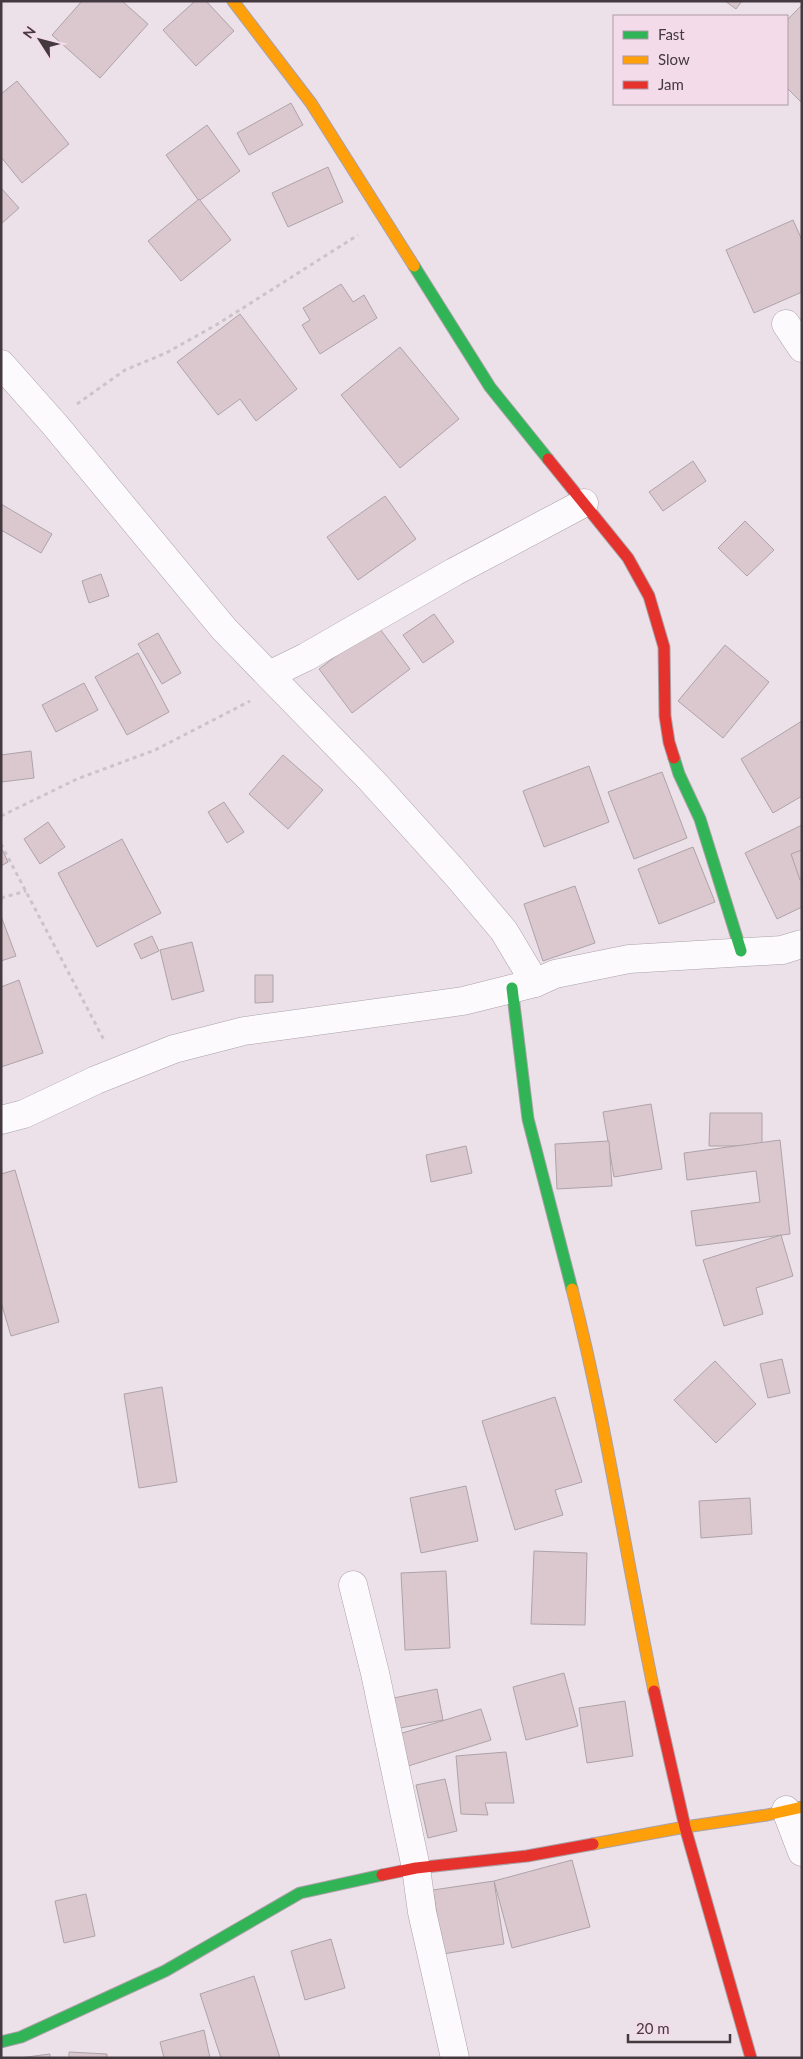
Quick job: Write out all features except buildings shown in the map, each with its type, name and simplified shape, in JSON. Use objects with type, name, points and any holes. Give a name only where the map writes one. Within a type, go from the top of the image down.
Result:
[{"type":"street","points":[[233,1],[311,104],[490,386],[628,558],[649,596],[664,647],[665,716],[678,774],[700,819],[724,900],[742,951]]},
{"type":"street","points":[[786,324],[802,348]]},
{"type":"street","points":[[1,364],[55,425],[224,628],[372,781],[455,873],[504,931],[523,985],[528,1119],[578,1314],[603,1424],[633,1591],[685,1827],[751,2058]]},
{"type":"street","points":[[274,681],[306,657],[446,577],[584,503]]},
{"type":"street","points":[[1,1120],[24,1114],[96,1080],[174,1049],[244,1031],[463,1001],[523,985],[555,974],[629,959],[782,950],[802,944]]},
{"type":"street","points":[[353,1585],[375,1673],[416,1868],[424,1921],[455,2058]]},
{"type":"street","points":[[1,2042],[21,2037],[165,1972],[300,1892],[416,1868],[527,1856],[685,1827],[724,1823],[794,1809],[802,1852]]},
{"type":"path","points":[[55,425],[77,404],[125,370],[166,353],[216,325],[384,218]]},
{"type":"path","points":[[1,816],[77,778],[155,750],[274,681]]},
{"type":"path","points":[[1,844],[120,1070]]},
{"type":"path","points":[[1,898],[26,891]]},
{"type":"traffic: fast","points":[[414,266],[490,387],[548,459]]},
{"type":"traffic: fast","points":[[674,758],[679,774],[700,819],[741,951]]},
{"type":"traffic: fast","points":[[512,988],[528,1119],[572,1289]]},
{"type":"traffic: fast","points":[[1,2042],[21,2037],[165,1971],[300,1893],[382,1875]]},
{"type":"traffic: slow","points":[[233,1],[311,103],[414,266]]},
{"type":"traffic: slow","points":[[572,1289],[606,1439],[654,1691]]},
{"type":"traffic: slow","points":[[593,1844],[685,1827],[767,1815],[802,1807]]},
{"type":"traffic: jam","points":[[548,459],[628,558],[649,596],[664,647],[665,716],[669,742],[674,758]]},
{"type":"traffic: jam","points":[[654,1691],[685,1827],[751,2058]]},
{"type":"traffic: jam","points":[[382,1875],[416,1868],[527,1856],[593,1844]]}]
